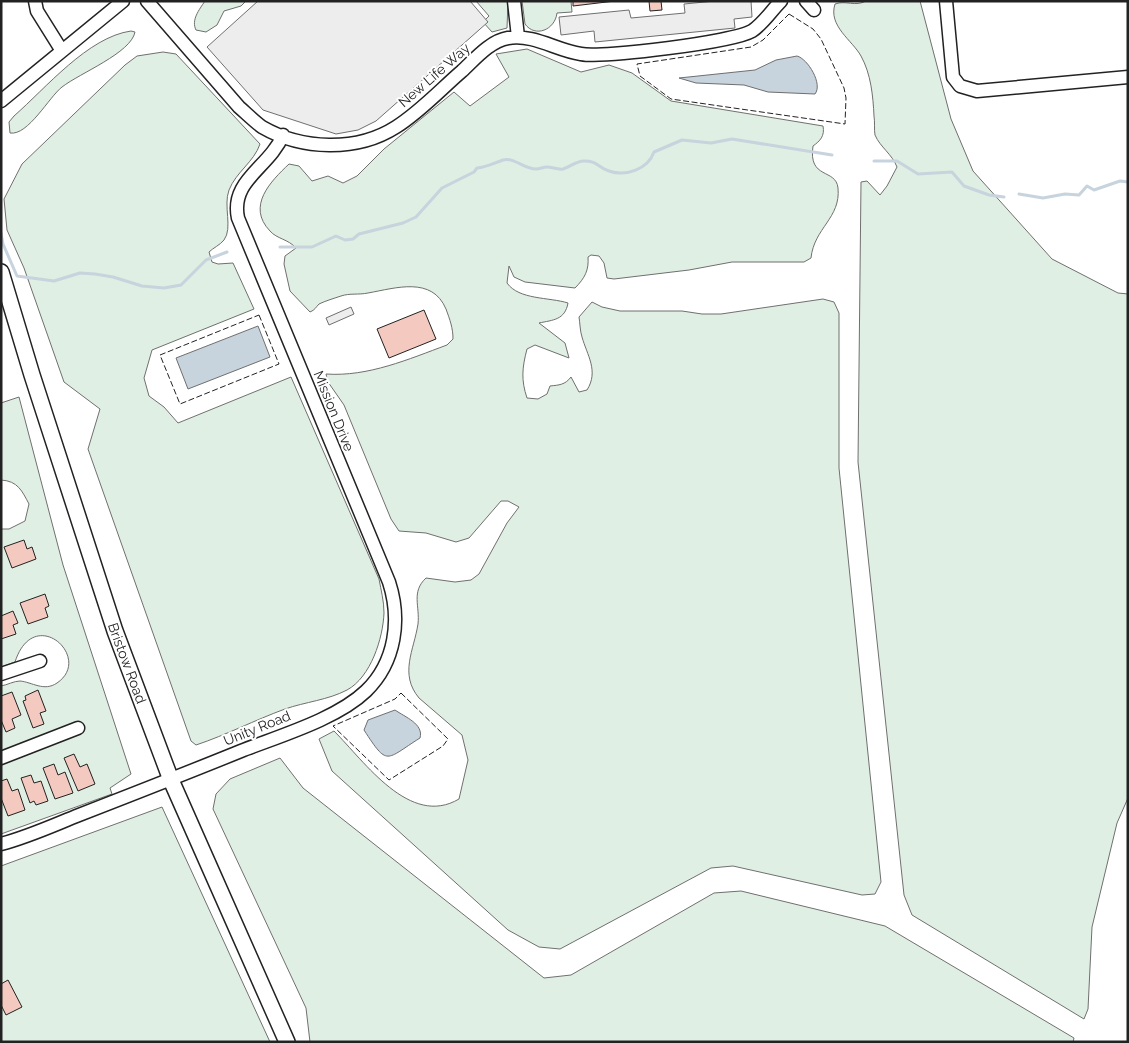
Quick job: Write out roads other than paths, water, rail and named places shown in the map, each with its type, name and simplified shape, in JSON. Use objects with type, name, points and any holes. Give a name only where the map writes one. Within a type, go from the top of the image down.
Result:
[{"type":"main road","name":"Bristow Road","points":[[1,272],[32,375],[115,631],[170,780],[287,1042]]},
{"type":"street","points":[[35,1],[38,11],[62,51]]},
{"type":"street","points":[[1,101],[123,1]]},
{"type":"street","name":"New Life Way","points":[[147,1],[239,107],[263,127],[283,136],[328,145],[363,142],[380,136],[408,118],[492,44],[499,40],[518,37],[544,41],[581,54],[596,55],[689,44],[740,36],[763,22],[781,1]]},
{"type":"street","points":[[514,1],[518,37]]},
{"type":"street","points":[[946,1],[952,78],[960,86],[968,89],[992,90],[1128,77]]},
{"type":"street","name":"Mission Drive","points":[[283,136],[270,158],[245,182],[235,204],[238,218],[395,600],[394,640],[387,660],[379,676],[354,702]]},
{"type":"street","points":[[1,674],[40,661]]},
{"type":"street","name":"Unity Road","points":[[1,844],[170,780],[337,712],[354,702]]},
{"type":"street","points":[[1,758],[78,728]]},
{"type":"waterway","points":[[280,247],[312,247],[336,236],[345,240],[353,239],[359,234],[403,223],[416,217],[442,188],[474,172],[477,168],[503,160],[511,160],[536,169],[547,167],[563,169],[578,162],[589,161],[609,171],[622,173],[642,167],[654,152],[682,140],[711,143],[732,139],[832,155]]},
{"type":"waterway","points":[[874,161],[897,161],[918,174],[952,172],[964,186],[989,195],[1004,197]]},
{"type":"waterway","points":[[1019,194],[1043,198],[1065,194],[1079,195],[1087,186],[1094,190],[1120,181],[1128,182]]},
{"type":"waterway","points":[[1,233],[3,244],[17,276],[54,281],[80,273],[113,277],[142,286],[164,288],[181,285],[206,260],[227,252]]}]
